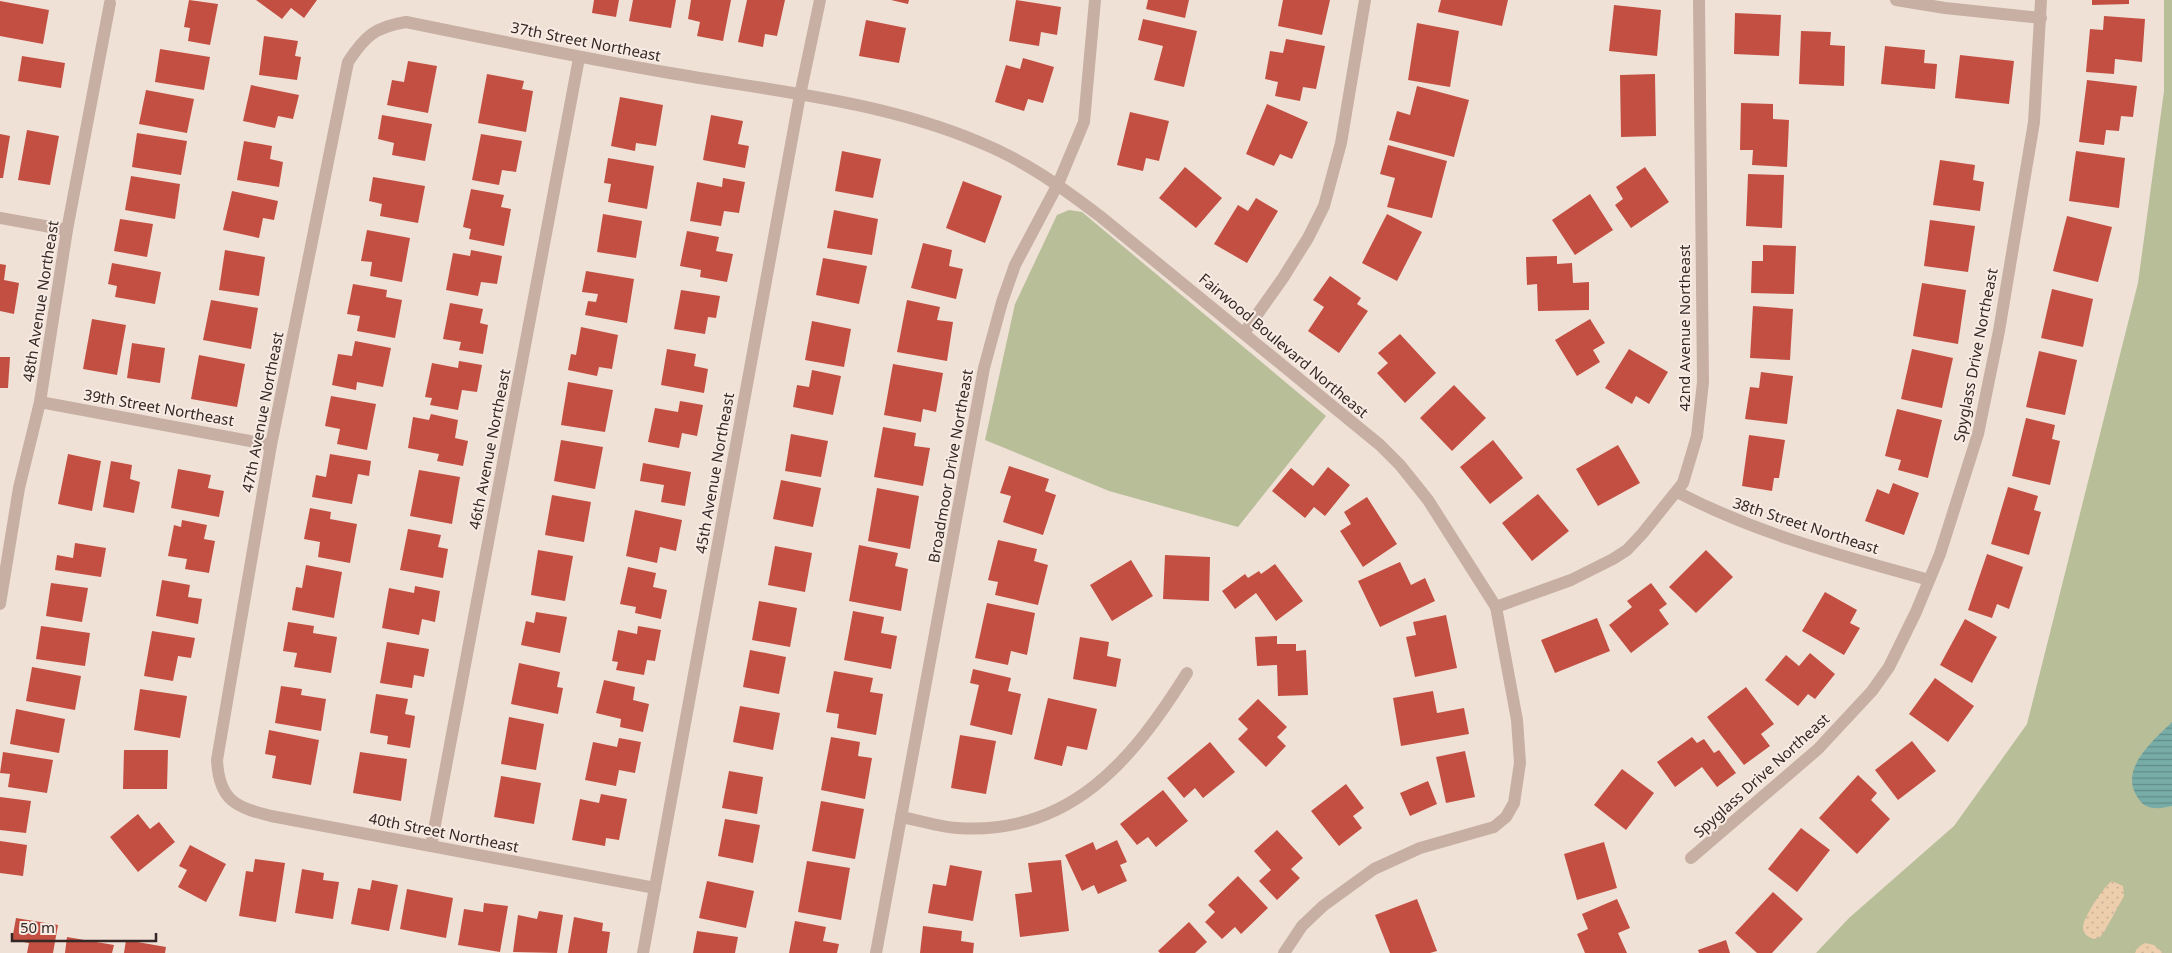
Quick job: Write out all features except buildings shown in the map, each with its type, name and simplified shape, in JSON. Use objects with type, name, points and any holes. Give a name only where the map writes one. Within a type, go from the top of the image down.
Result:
[{"type":"street","name":"45th Avenue Northeast","points":[[643,953],[800,95],[820,0]]},
{"type":"street","name":"Broadmoor Drive Northeast","points":[[876,953],[984,368],[1002,302],[1015,265],[1058,184],[1084,122],[1096,0]]},
{"type":"street","points":[[1244,333],[1303,246],[1324,206],[1343,134],[1365,0]]},
{"type":"street","name":"42nd Avenue Northeast","points":[[1496,607],[1571,580],[1627,550],[1677,492],[1689,467],[1698,436],[1704,382],[1699,0]]},
{"type":"street","points":[[1896,0],[1946,8],[2041,18]]},
{"type":"street","name":"Spyglass Drive Northeast","points":[[1691,858],[1818,749],[1867,697],[1889,666],[1916,612],[1964,482],[1988,389],[2034,122],[2041,0]]},
{"type":"street","name":"48th Avenue Northeast","points":[[0,604],[20,488],[40,402],[68,230],[110,3]]},
{"type":"street","name":"37th Street Northeast","points":[[368,35],[387,25],[406,22],[579,58],[800,95]]},
{"type":"street","name":"47th Avenue Northeast","points":[[229,800],[223,791],[217,760],[271,445],[348,62],[368,35]]},
{"type":"street","name":"46th Avenue Northeast","points":[[431,846],[579,58]]},
{"type":"street","name":"Fairwood Boulevard Northeast","points":[[800,95],[915,119],[962,135],[981,142],[1058,184],[1380,445],[1400,465],[1428,500],[1496,607],[1514,696],[1520,763],[1514,803],[1506,817],[1494,826],[1420,848],[1374,870],[1323,906],[1302,926],[1284,953]]},
{"type":"street","points":[[0,218],[68,230]]},
{"type":"street","name":"39th Street Northeast","points":[[40,402],[271,445]]},
{"type":"street","name":"38th Street Northeast","points":[[1677,492],[1752,527],[1803,544],[1929,580]]},
{"type":"street","points":[[901,817],[957,828],[1003,827],[1040,817],[1058,809],[1100,782],[1118,767],[1158,718],[1187,673]]},
{"type":"street","name":"40th Street Northeast","points":[[229,800],[245,810],[271,816],[655,888]]},
{"type":"green space","points":[[2164,0],[2172,0],[2172,953],[1816,953],[1849,918],[1954,826],[2027,724],[2138,283],[2164,91]]},
{"type":"green space","points":[[1069,210],[1082,212],[1326,416],[1238,527],[1109,491],[985,440],[1015,304],[1057,215]]},
{"type":"sand","points":[[2112,881],[2123,886],[2124,896],[2104,932],[2100,937],[2094,939],[2085,934],[2084,924],[2094,903]]},
{"type":"sand","points":[[2145,943],[2154,945],[2163,953],[2135,953],[2137,948]]},
{"type":"water","points":[[2172,722],[2172,806],[2153,808],[2145,805],[2138,798],[2133,787],[2132,777],[2140,756]]}]
